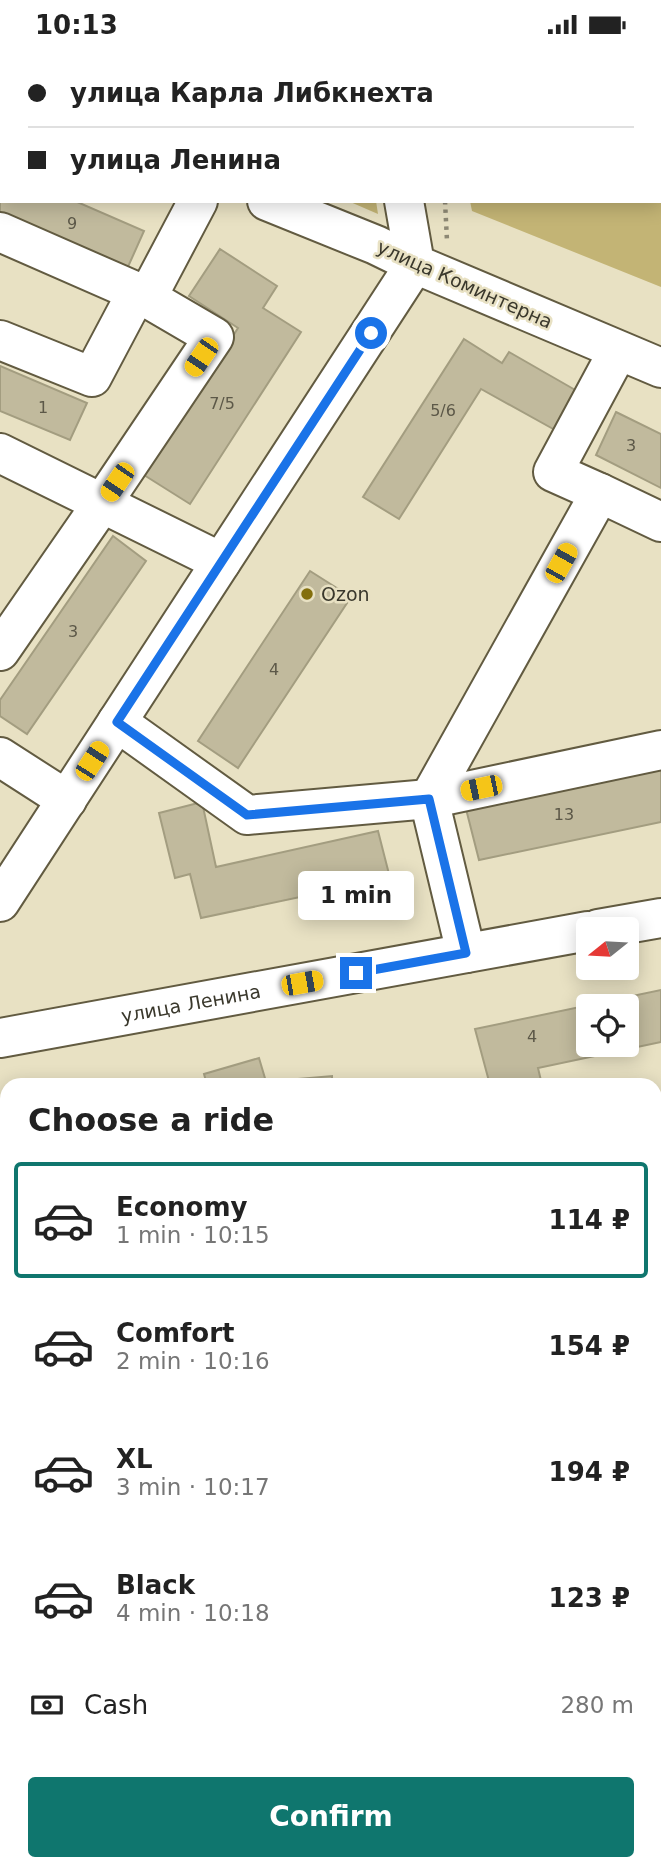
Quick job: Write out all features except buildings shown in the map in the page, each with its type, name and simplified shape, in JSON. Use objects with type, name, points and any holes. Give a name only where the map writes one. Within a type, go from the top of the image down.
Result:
[{"type":"street","points":[[0,340],[92,377],[136,292],[152,288],[197,203]]},
{"type":"street","name":"улица Коминтерна","points":[[272,203],[376,245],[661,369]]},
{"type":"street","points":[[0,902],[415,264],[404,203]]},
{"type":"street","points":[[0,232],[136,292],[214,337],[0,651]]},
{"type":"street","points":[[618,351],[553,472],[661,522]]},
{"type":"street","points":[[0,453],[221,562]]},
{"type":"street","points":[[466,953],[429,799],[600,493]]},
{"type":"street","points":[[117,722],[247,815],[429,799],[661,750]]},
{"type":"street","points":[[0,757],[67,800]]},
{"type":"street","points":[[639,922],[661,918]]},
{"type":"street","name":"улица Ленина","points":[[0,1038],[576,933]]},
{"type":"path","points":[[445,203],[447,241]]},
{"type":"shaded area","points":[[353,203],[376,203],[378,214]]},
{"type":"shaded area","points":[[470,203],[661,203],[661,287],[472,211]]},
{"type":"place","name":"Ozon","points":[[307,594]]},
{"type":"route","points":[[356,973],[466,953],[429,799],[247,815],[117,722],[371,333]]}]
